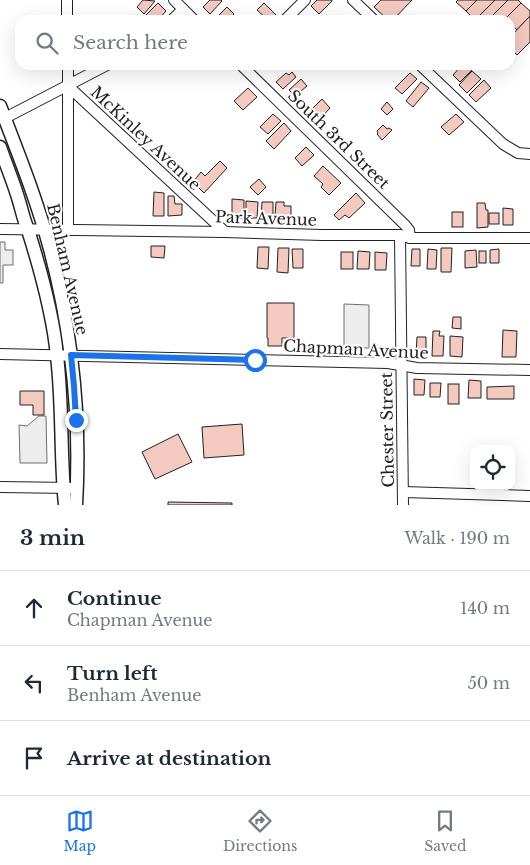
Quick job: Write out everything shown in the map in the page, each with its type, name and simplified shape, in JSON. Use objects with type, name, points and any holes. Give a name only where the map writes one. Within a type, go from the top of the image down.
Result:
[{"type":"main road","name":"Benham Avenue","points":[[0,106],[32,191],[60,292],[71,355],[74,386],[76,505]]},
{"type":"main road","name":"Benham Avenue","points":[[0,147],[36,253],[57,355],[65,505]]},
{"type":"street","points":[[67,0],[68,15]]},
{"type":"street","points":[[174,0],[189,15]]},
{"type":"street","points":[[290,15],[305,0]]},
{"type":"street","points":[[353,0],[369,15]]},
{"type":"street","points":[[177,15],[183,9]]},
{"type":"street","points":[[68,70],[68,230]]},
{"type":"street","points":[[5,118],[98,70]]},
{"type":"street","name":"South 3rd Street","points":[[246,70],[405,225],[409,230],[405,236]]},
{"type":"street","points":[[425,70],[503,144],[518,153],[530,154]]},
{"type":"street","name":"McKinley Avenue","points":[[68,86],[225,232]]},
{"type":"street","name":"Park Avenue","points":[[0,229],[530,238]]},
{"type":"street","name":"Chester Street","points":[[403,505],[401,365],[405,236]]},
{"type":"street","name":"Chapman Avenue","points":[[0,354],[388,363],[417,368],[530,370]]},
{"type":"street","points":[[0,487],[77,488]]},
{"type":"street","points":[[403,492],[530,496]]},
{"type":"shaded area","points":[[0,242],[5,242],[5,250],[13,250],[13,265],[3,265],[3,283],[0,283]]},
{"type":"shaded area","points":[[344,304],[369,305],[369,348],[344,348]]},
{"type":"shaded area","points":[[39,416],[46,416],[47,463],[20,463],[19,425],[27,426]]},
{"type":"building","points":[[143,0],[155,1],[144,14],[137,7]]},
{"type":"building","points":[[210,0],[222,1],[210,14],[203,7]]},
{"type":"building","points":[[317,0],[332,1],[319,14],[311,6]]},
{"type":"building","points":[[381,0],[412,0],[398,15],[383,15],[374,7]]},
{"type":"building","points":[[458,0],[477,0],[466,11],[456,2]]},
{"type":"building","points":[[477,0],[495,0],[480,15],[470,15],[466,11]]},
{"type":"building","points":[[495,0],[508,0],[493,15],[480,15]]},
{"type":"building","points":[[508,0],[518,0],[521,3],[509,15],[493,15]]},
{"type":"building","points":[[158,3],[166,11],[162,15],[146,15]]},
{"type":"building","points":[[264,3],[276,15],[262,15],[257,10]]},
{"type":"building","points":[[521,3],[530,11],[530,16],[517,30],[515,28],[515,15],[509,15]]},
{"type":"building","points":[[227,7],[234,14],[233,15],[219,15]]},
{"type":"building","points":[[530,16],[530,42],[517,55],[515,53],[515,32]]},
{"type":"building","points":[[458,70],[472,70],[460,82],[453,75]]},
{"type":"building","points":[[472,71],[481,79],[467,93],[459,85]]},
{"type":"building","points":[[292,72],[296,77],[283,89],[276,82],[286,73],[289,75]]},
{"type":"building","points":[[410,73],[417,79],[402,94],[395,88]]},
{"type":"building","points":[[301,79],[307,86],[295,96],[289,90]]},
{"type":"building","points":[[484,80],[491,88],[476,102],[469,95]]},
{"type":"building","points":[[421,82],[429,88],[413,107],[406,101]]},
{"type":"building","points":[[248,88],[257,97],[243,110],[234,101]]},
{"type":"building","points":[[322,99],[330,108],[319,120],[310,111]]},
{"type":"building","points":[[387,102],[393,109],[387,115],[381,109]]},
{"type":"building","points":[[273,114],[281,121],[268,134],[260,127]]},
{"type":"building","points":[[456,114],[464,122],[449,135],[441,127]]},
{"type":"building","points":[[284,123],[291,131],[274,149],[266,141]]},
{"type":"building","points":[[383,125],[387,129],[392,130],[382,140],[377,131]]},
{"type":"building","points":[[306,147],[314,155],[302,166],[295,158]]},
{"type":"building","points":[[220,161],[227,168],[204,193],[193,182],[201,172],[205,176]]},
{"type":"building","points":[[323,166],[341,183],[329,195],[321,187],[323,184],[314,176]]},
{"type":"building","points":[[259,179],[266,187],[258,195],[250,187]]},
{"type":"building","points":[[154,192],[164,193],[164,216],[153,216]]},
{"type":"building","points":[[356,193],[365,203],[349,218],[345,215],[339,220],[334,215]]},
{"type":"building","points":[[168,196],[174,196],[175,204],[182,204],[182,215],[168,216]]},
{"type":"building","points":[[232,199],[244,200],[244,218],[232,218]]},
{"type":"building","points":[[246,201],[258,202],[257,218],[246,218]]},
{"type":"building","points":[[262,202],[273,202],[273,219],[261,218]]},
{"type":"building","points":[[276,202],[284,202],[284,206],[291,206],[291,219],[281,219],[281,216],[275,216]]},
{"type":"building","points":[[477,203],[485,203],[486,210],[488,210],[488,227],[477,228]]},
{"type":"building","points":[[503,208],[513,209],[513,225],[503,225]]},
{"type":"building","points":[[452,212],[463,212],[463,227],[452,227]]},
{"type":"building","points":[[489,213],[499,213],[499,224],[489,224]]},
{"type":"building","points":[[151,246],[165,246],[164,258],[151,257]]},
{"type":"building","points":[[258,247],[269,247],[268,269],[257,268]]},
{"type":"building","points":[[278,248],[289,248],[288,273],[277,272]]},
{"type":"building","points":[[441,248],[452,248],[451,272],[441,272]]},
{"type":"building","points":[[292,249],[303,249],[303,268],[293,268]]},
{"type":"building","points":[[412,249],[420,249],[420,266],[411,266]]},
{"type":"building","points":[[428,249],[437,250],[436,269],[427,269]]},
{"type":"building","points":[[499,249],[499,263],[490,263],[490,250]]},
{"type":"building","points":[[476,250],[477,267],[465,268],[465,251]]},
{"type":"building","points":[[358,251],[370,252],[369,269],[357,269]]},
{"type":"building","points":[[479,251],[486,251],[486,263],[479,263]]},
{"type":"building","points":[[341,252],[353,252],[353,269],[341,269]]},
{"type":"building","points":[[375,252],[387,253],[386,270],[375,270]]},
{"type":"building","points":[[267,303],[294,303],[294,338],[282,338],[282,346],[268,346]]},
{"type":"building","points":[[453,317],[461,317],[461,329],[452,328]]},
{"type":"building","points":[[503,330],[517,331],[516,357],[502,357]]},
{"type":"building","points":[[433,331],[440,331],[439,336],[444,336],[443,356],[432,356]]},
{"type":"building","points":[[450,336],[463,337],[462,357],[450,356]]},
{"type":"building","points":[[417,337],[426,337],[426,355],[416,354]]},
{"type":"building","points":[[414,379],[425,380],[424,395],[414,395]]},
{"type":"building","points":[[469,380],[481,381],[481,398],[468,398]]},
{"type":"building","points":[[430,383],[441,383],[440,397],[430,397]]},
{"type":"building","points":[[448,384],[459,384],[459,404],[448,404]]},
{"type":"building","points":[[514,386],[514,399],[487,399],[487,387]]},
{"type":"building","points":[[20,391],[44,391],[44,415],[33,415],[33,405],[20,405]]},
{"type":"building","points":[[242,424],[244,455],[204,458],[202,427]]},
{"type":"building","points":[[178,434],[192,462],[155,479],[142,452]]},
{"type":"building","points":[[168,502],[232,503],[232,505],[168,505]]},
{"type":"route","points":[[76,420],[71,355],[255,360]]}]
